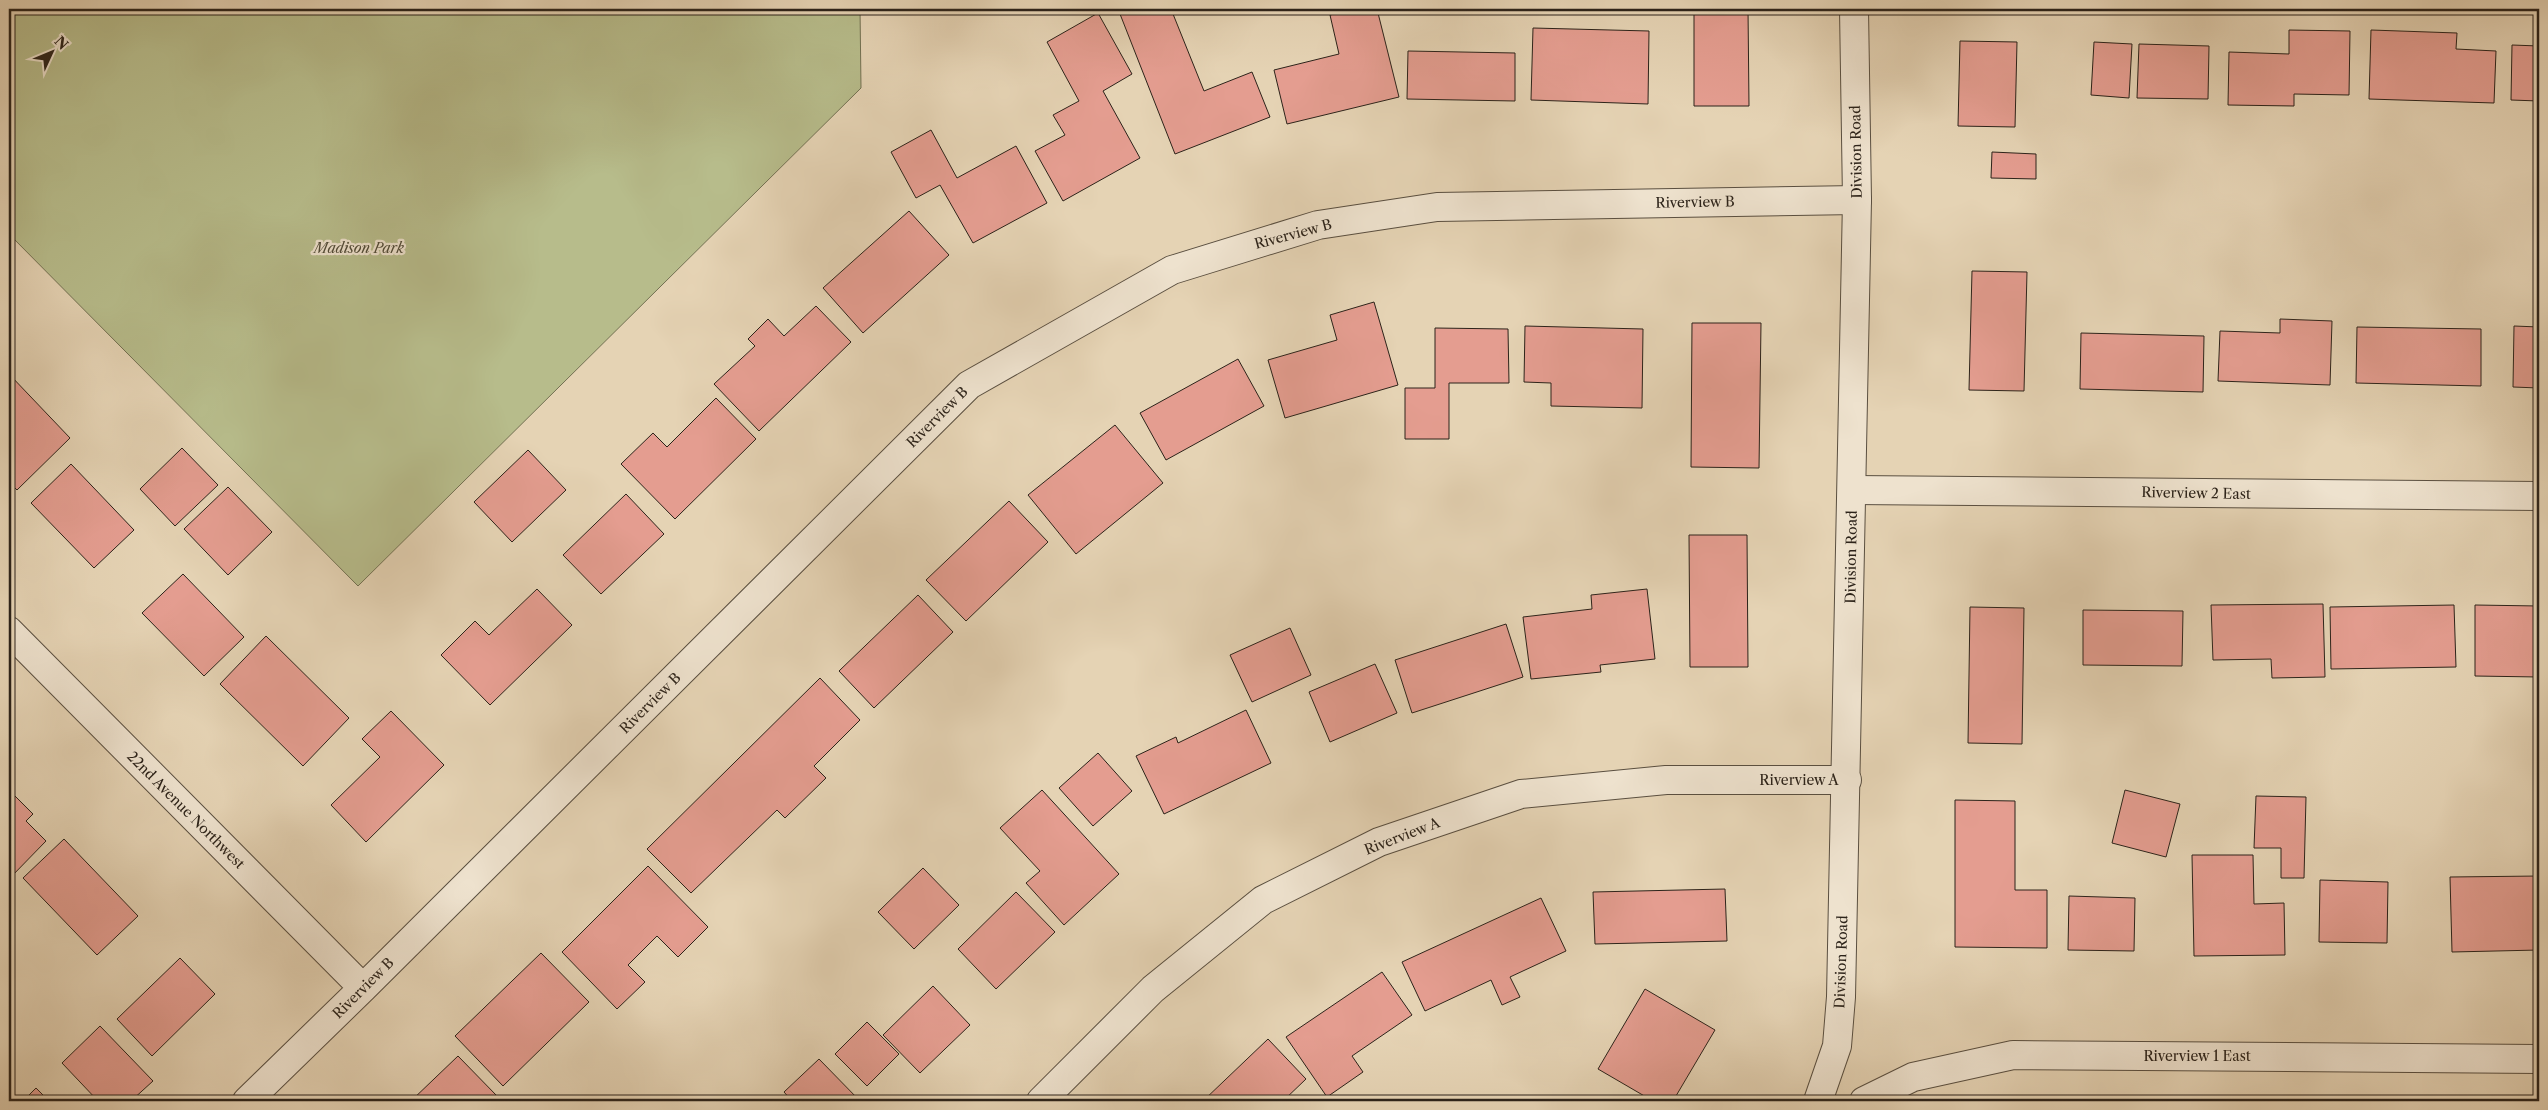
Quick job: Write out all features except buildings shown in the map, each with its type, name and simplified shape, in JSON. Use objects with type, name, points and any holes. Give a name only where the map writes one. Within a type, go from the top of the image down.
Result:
[{"type":"street","name":"Division Road","points":[[1818,1101],[1837,1046],[1841,997],[1853,490],[1857,200],[1854,9]]},
{"type":"street","name":"Riverview B","points":[[247,1101],[969,385],[1172,270],[1318,225],[1437,207],[1857,200]]},
{"type":"street","name":"Riverview 2 East","points":[[1853,490],[2539,496]]},
{"type":"street","name":"22nd Avenue Northwest","points":[[9,631],[363,988]]},
{"type":"street","name":"Riverview A","points":[[1041,1101],[1153,989],[1262,900],[1379,842],[1521,794],[1666,780],[1847,780]]},
{"type":"street","name":"Riverview 1 East","points":[[1864,1101],[1913,1077],[2013,1055],[2539,1059]]},
{"type":"green space","name":"Madison Park","points":[[9,9],[860,9],[861,88],[358,586],[9,234]]}]
